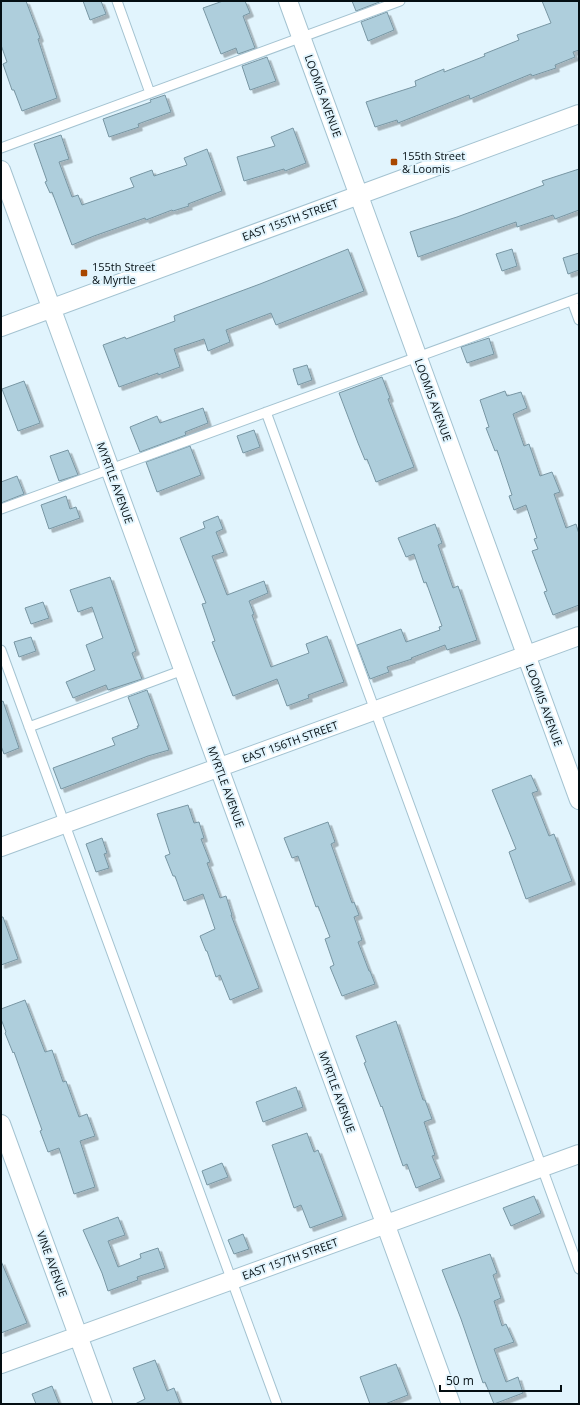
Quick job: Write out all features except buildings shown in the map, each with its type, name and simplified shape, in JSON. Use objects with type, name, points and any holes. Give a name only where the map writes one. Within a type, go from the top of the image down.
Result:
[{"type":"street","name":"LOOMIS AVENUE","points":[[288,1],[579,800]]},
{"type":"street","name":"EAST 155TH STREET","points":[[1,327],[579,114]]},
{"type":"street","name":"MYRTLE AVENUE","points":[[1,170],[450,1404]]},
{"type":"street","name":"EAST 156TH STREET","points":[[1,847],[579,636]]},
{"type":"street","name":"VINE AVENUE","points":[[1,1124],[103,1404]]},
{"type":"street","name":"EAST 157TH STREET","points":[[1,1364],[579,1154]]},
{"type":"lane","points":[[117,1],[150,93]]},
{"type":"lane","points":[[1,148],[400,1]]},
{"type":"lane","points":[[1,509],[576,299],[579,320]]},
{"type":"lane","points":[[266,412],[579,1269]]},
{"type":"lane","points":[[1,650],[277,1404]]},
{"type":"lane","points":[[29,727],[183,670]]},
{"type":"place","name":"155th Street & Loomis","points":[[394,162]]},
{"type":"place","name":"155th Street & Myrtle","points":[[84,273]]}]
